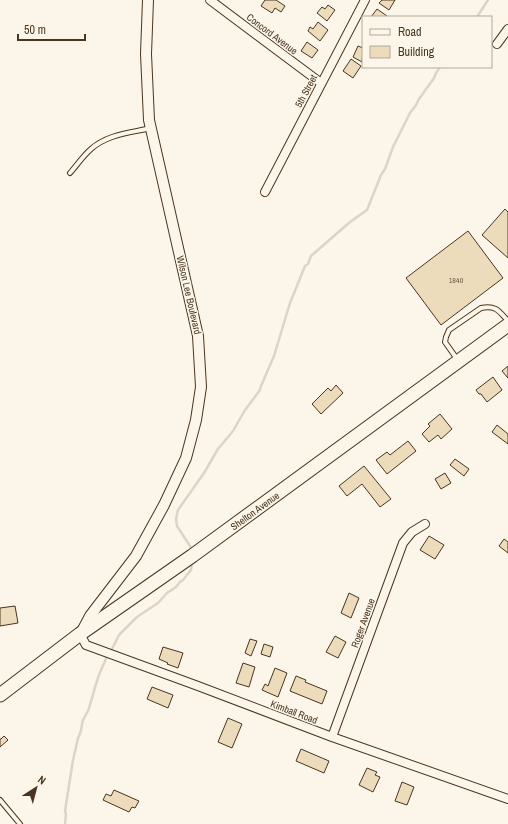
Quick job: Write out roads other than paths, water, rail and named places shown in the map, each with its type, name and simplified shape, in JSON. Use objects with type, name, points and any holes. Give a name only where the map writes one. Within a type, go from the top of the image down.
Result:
[{"type":"main road","name":"Shelton Avenue","points":[[0,694],[80,634],[192,556],[508,325]]},
{"type":"street","name":"Wilson Lee Boulevard","points":[[80,634],[90,616],[136,556],[164,505],[186,458],[196,420],[201,387],[198,336],[149,120],[146,54],[148,0]]},
{"type":"street","name":"Concord Avenue","points":[[210,0],[321,83]]},
{"type":"street","name":"5th Street","points":[[265,192],[365,0]]},
{"type":"street","points":[[496,44],[508,29]]},
{"type":"street","name":"Roger Avenue","points":[[332,737],[403,543],[412,532],[425,524]]},
{"type":"street","name":"Kimball Road","points":[[80,634],[86,645],[332,737],[508,799]]},
{"type":"lane","points":[[70,173],[91,149],[105,140],[120,134],[151,128]]},
{"type":"lane","points":[[459,361],[445,342],[449,330],[481,308],[487,307],[499,310],[508,321]]},
{"type":"lane","points":[[0,800],[20,824]]},
{"type":"waterway","points":[[478,16],[488,0]]},
{"type":"waterway","points":[[192,551],[177,526],[176,519],[178,510],[204,473],[218,449],[233,431],[245,410],[260,390],[274,356],[290,303],[305,266],[308,264],[311,256],[350,222],[367,210],[393,147],[410,113],[439,68]]},
{"type":"waterway","points":[[65,824],[65,811],[78,738],[83,720],[88,711],[106,658],[108,657],[119,635],[137,617],[158,603],[167,593],[176,587],[191,570],[192,562]]}]
